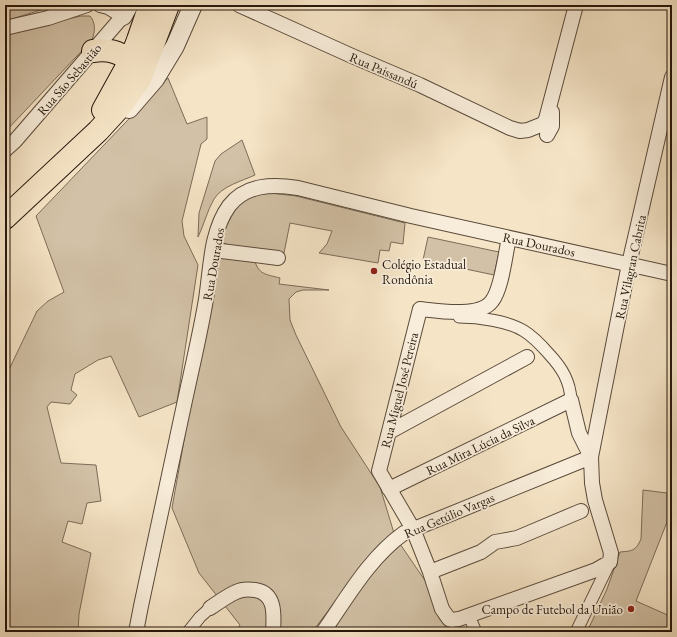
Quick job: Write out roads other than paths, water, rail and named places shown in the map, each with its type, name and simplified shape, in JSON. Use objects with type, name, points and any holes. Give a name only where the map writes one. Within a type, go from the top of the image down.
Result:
[{"type":"main road","points":[[98,131],[104,109],[130,61],[150,5]]},
{"type":"main road","points":[[5,218],[98,131],[120,107],[140,79],[168,5]]},
{"type":"main road","points":[[93,50],[103,49],[113,51],[130,61]]},
{"type":"street","points":[[5,28],[48,18],[88,5]]},
{"type":"street","points":[[100,5],[126,10]]},
{"type":"street","points":[[98,131],[132,107],[155,79],[175,46],[193,5]]},
{"type":"street","name":"Rua Paissandú","points":[[239,5],[420,85],[510,128],[520,131],[528,130],[543,124],[552,101]]},
{"type":"street","points":[[547,135],[552,126],[552,101],[576,5]]},
{"type":"street","name":"Rua São Sebastião","points":[[5,150],[15,141],[126,10]]},
{"type":"street","name":"Rua Vilagran Cabrita","points":[[591,457],[629,264],[672,78]]},
{"type":"street","name":"Rua Dourados","points":[[136,632],[206,304],[215,240],[220,222],[230,205],[243,194],[252,189],[262,187],[272,186],[298,188],[509,238],[672,274]]},
{"type":"street","points":[[509,238],[497,293],[489,305],[480,309],[468,311],[442,311],[443,318],[468,317],[517,327],[533,337],[558,364],[568,380],[579,433],[591,457],[593,493],[610,548],[611,558],[576,632]]},
{"type":"street","points":[[213,250],[278,258]]},
{"type":"street","name":"Rua Miguel José Pereira","points":[[389,490],[378,471],[420,309],[442,311]]},
{"type":"street","points":[[389,432],[528,357]]},
{"type":"street","name":"Rua Mira Lúcia da Silva","points":[[389,490],[571,400]]},
{"type":"street","name":"Rua Getúlio Vargas","points":[[322,632],[377,557],[397,538],[413,529],[591,457]]},
{"type":"street","points":[[389,490],[413,529],[430,572],[442,609],[448,619],[455,620],[469,616],[596,570],[610,562]]},
{"type":"street","points":[[430,572],[482,552],[495,542],[517,538],[581,511]]},
{"type":"street","points":[[188,632],[200,617],[210,608],[236,592],[245,589],[260,591],[271,599],[274,613],[273,632]]},
{"type":"street","points":[[469,616],[476,632]]},
{"type":"place","name":"Colégio Estadual Rondônia","points":[[374,271]]},
{"type":"place","name":"Campo de Futebol da União","points":[[631,609]]}]
